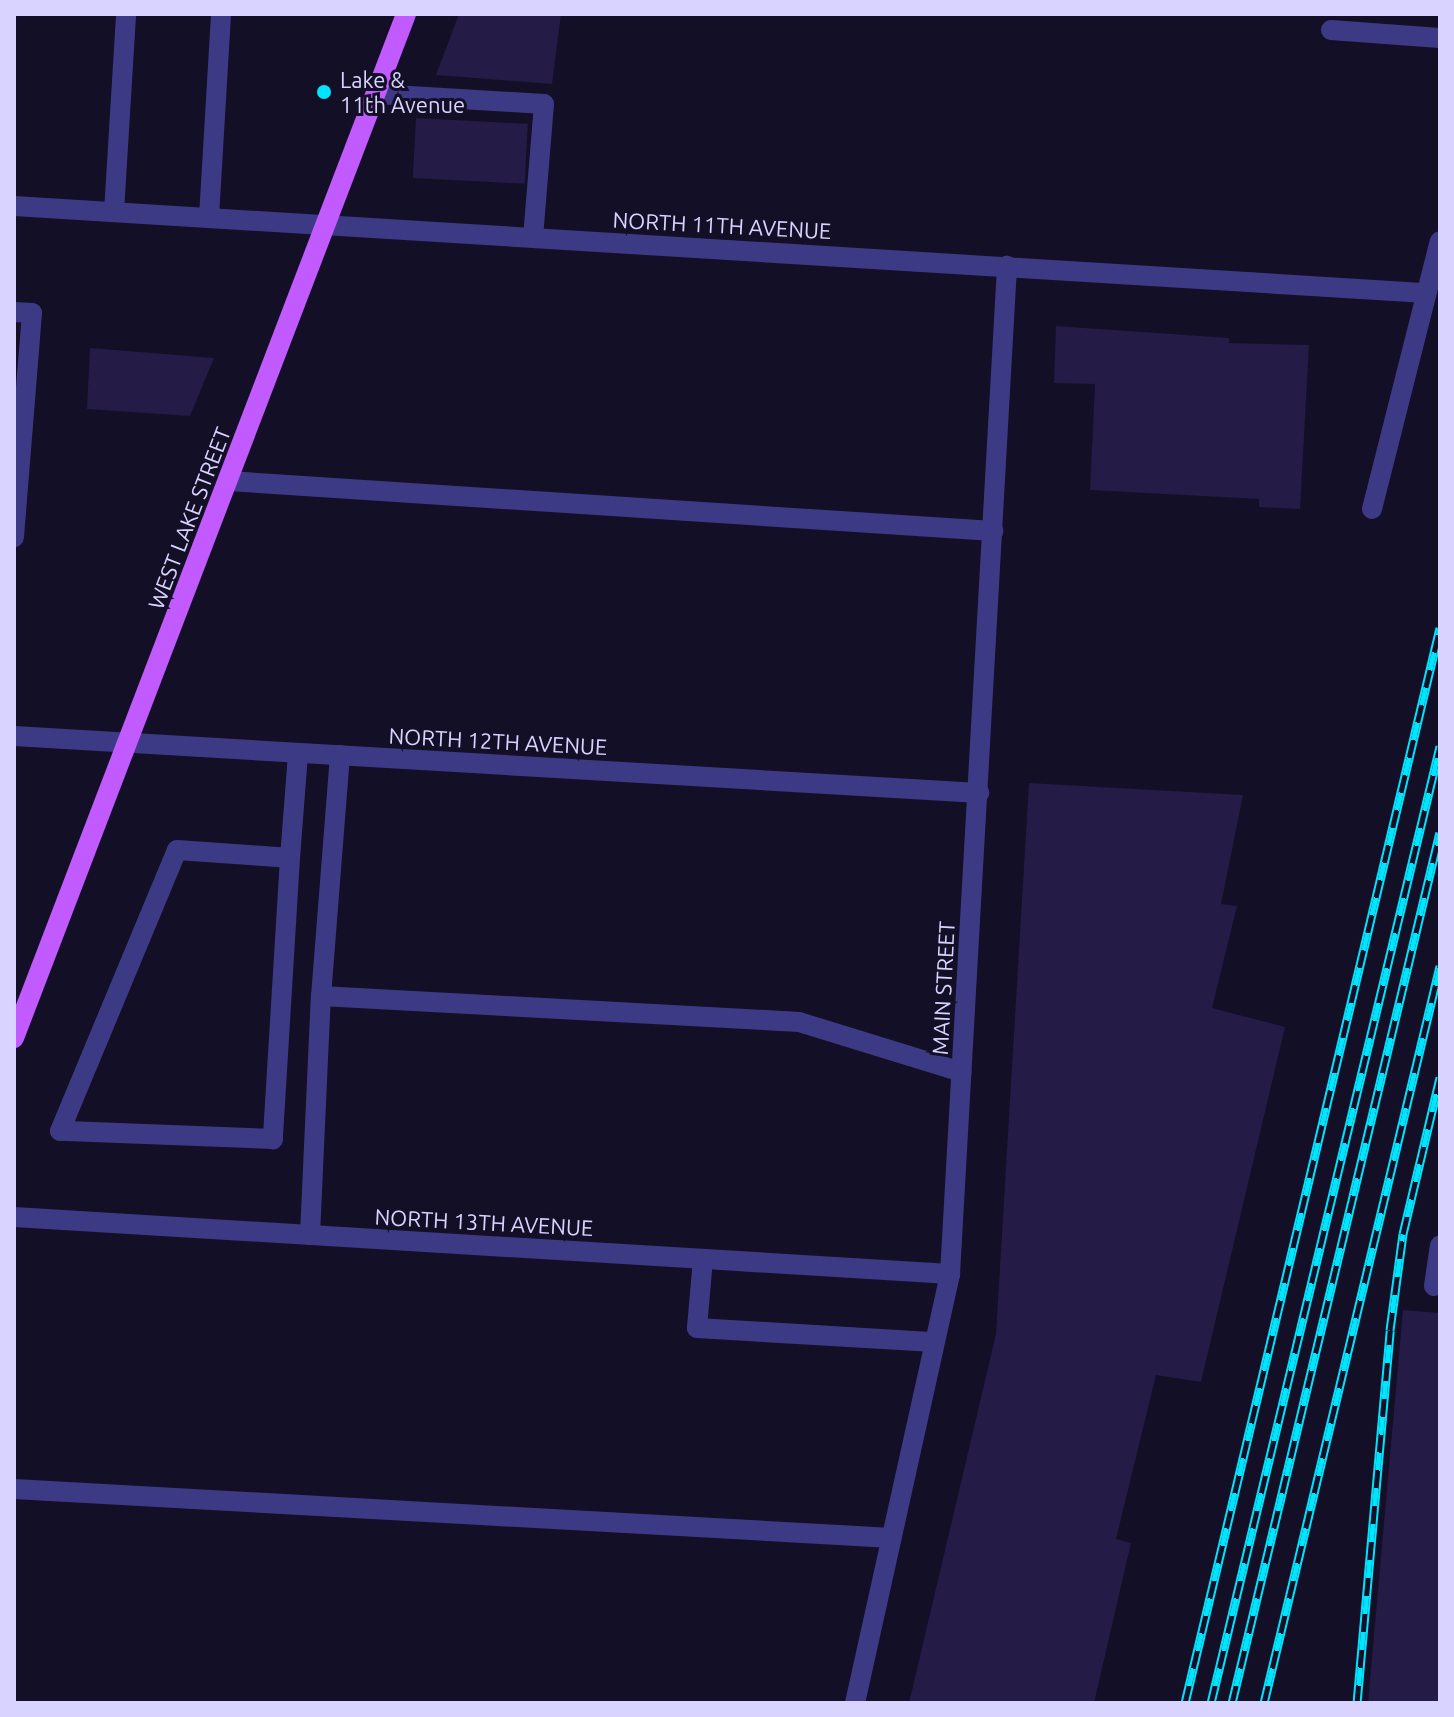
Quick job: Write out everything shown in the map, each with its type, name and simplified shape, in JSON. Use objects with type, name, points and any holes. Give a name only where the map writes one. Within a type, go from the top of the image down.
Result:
[{"type":"main road","name":"WEST LAKE STREET","points":[[14,1038],[329,225],[406,14]]},
{"type":"street","points":[[114,212],[126,14]]},
{"type":"street","points":[[209,217],[221,14]]},
{"type":"street","points":[[1331,30],[1440,38]]},
{"type":"street","points":[[377,94],[544,104],[533,237]]},
{"type":"street","name":"NORTH 11TH AVENUE","points":[[14,206],[1426,293]]},
{"type":"street","points":[[1372,509],[1415,354],[1426,293],[1440,241]]},
{"type":"street","name":"MAIN STREET","points":[[855,1703],[950,1274],[1007,266]]},
{"type":"street","points":[[14,312],[32,313],[14,537]]},
{"type":"street","points":[[228,481],[993,531]]},
{"type":"street","name":"NORTH 12TH AVENUE","points":[[14,736],[979,793]]},
{"type":"street","points":[[290,858],[177,850],[60,1131],[273,1139],[298,753]]},
{"type":"street","points":[[310,1235],[321,996],[340,755]]},
{"type":"street","points":[[321,996],[799,1022],[962,1072]]},
{"type":"street","name":"NORTH 13TH AVENUE","points":[[14,1217],[950,1274]]},
{"type":"street","points":[[1434,1286],[1440,1245]]},
{"type":"street","points":[[703,1259],[697,1328],[935,1342]]},
{"type":"street","points":[[14,1489],[892,1538]]},
{"type":"building","points":[[459,14],[561,14],[552,84],[436,75]]},
{"type":"building","points":[[416,118],[528,124],[525,184],[413,178]]},
{"type":"building","points":[[1056,326],[1229,338],[1229,343],[1309,345],[1300,509],[1259,507],[1259,499],[1090,490],[1095,384],[1054,383]]},
{"type":"building","points":[[90,348],[214,358],[190,416],[87,409]]},
{"type":"building","points":[[1029,783],[1243,795],[1221,904],[1237,906],[1212,1008],[1285,1027],[1201,1382],[1156,1375],[1116,1539],[1131,1543],[1094,1703],[909,1703],[996,1334]]},
{"type":"building","points":[[1403,1310],[1440,1313],[1440,1703],[1368,1703]]},
{"type":"railway","points":[[1185,1703],[1440,628]]},
{"type":"railway","points":[[1211,1703],[1440,746]]},
{"type":"railway","points":[[1232,1703],[1440,832]]},
{"type":"railway","points":[[1264,1703],[1440,966]]},
{"type":"railway","points":[[1357,1703],[1390,1330],[1403,1234],[1440,1077]]},
{"type":"place","name":"Lake & 11th Avenue","points":[[324,92]]}]
